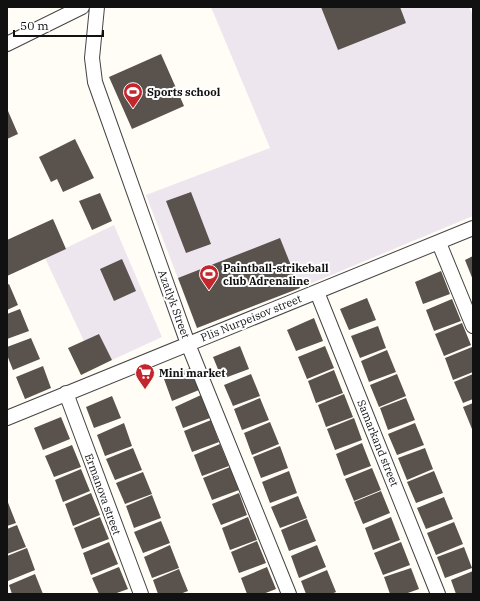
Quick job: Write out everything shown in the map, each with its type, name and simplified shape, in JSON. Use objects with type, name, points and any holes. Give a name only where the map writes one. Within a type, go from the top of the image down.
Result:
[{"type":"street","points":[[7,44],[82,7]]},
{"type":"street","name":"Azatlyk Street","points":[[97,7],[92,58],[95,82],[188,344],[289,594]]},
{"type":"street","name":"Plis Nurpeisov street","points":[[7,418],[473,228]]},
{"type":"street","points":[[439,242],[473,326]]},
{"type":"street","name":"Samarkand street","points":[[317,292],[438,594]]},
{"type":"street","name":"Ermanova street","points":[[66,393],[141,594]]},
{"type":"shaded area","points":[[211,7],[469,7],[473,16],[473,216],[300,288],[197,328],[146,195],[270,148]]},
{"type":"shaded area","points":[[114,225],[162,337],[112,360],[99,334],[84,341],[45,258]]},
{"type":"building","points":[[321,7],[400,7],[406,23],[338,50]]},
{"type":"building","points":[[161,54],[184,106],[132,129],[109,77]]},
{"type":"building","points":[[8,111],[18,134],[7,139],[7,112]]},
{"type":"building","points":[[75,139],[94,178],[63,192],[57,179],[51,182],[39,157]]},
{"type":"building","points":[[191,192],[211,244],[186,253],[166,201]]},
{"type":"building","points":[[100,193],[112,221],[92,230],[79,201]]},
{"type":"building","points":[[53,219],[66,249],[7,276],[7,240]]},
{"type":"building","points":[[280,238],[300,288],[197,328],[178,278]]},
{"type":"building","points":[[473,256],[473,280],[465,260]]},
{"type":"building","points":[[122,259],[136,291],[114,301],[100,269]]},
{"type":"building","points":[[441,271],[450,294],[423,304],[415,282]]},
{"type":"building","points":[[9,284],[18,305],[7,310],[7,285]]},
{"type":"building","points":[[367,298],[376,320],[349,330],[340,309]]},
{"type":"building","points":[[452,299],[461,321],[434,331],[426,310]]},
{"type":"building","points":[[20,309],[29,331],[7,339],[7,314]]},
{"type":"building","points":[[314,318],[323,341],[296,351],[287,330]]},
{"type":"building","points":[[462,323],[471,345],[444,356],[435,334]]},
{"type":"building","points":[[378,326],[386,348],[360,358],[351,336]]},
{"type":"building","points":[[99,334],[112,360],[81,375],[68,348]]},
{"type":"building","points":[[31,338],[40,359],[13,370],[7,355],[7,347]]},
{"type":"building","points":[[240,346],[249,369],[222,379],[213,357]]},
{"type":"building","points":[[325,346],[334,368],[307,379],[298,357]]},
{"type":"building","points":[[472,347],[473,372],[453,380],[445,358]]},
{"type":"building","points":[[387,350],[396,372],[369,382],[361,361]]},
{"type":"building","points":[[43,366],[51,388],[25,399],[16,377]]},
{"type":"building","points":[[190,368],[199,390],[172,401],[164,379]]},
{"type":"building","points":[[334,370],[343,393],[316,403],[308,381]]},
{"type":"building","points":[[251,374],[260,396],[233,406],[224,385]]},
{"type":"building","points":[[397,374],[406,396],[379,407],[370,385]]},
{"type":"building","points":[[473,374],[473,399],[463,403],[454,382]]},
{"type":"building","points":[[344,394],[353,417],[326,427],[318,405]]},
{"type":"building","points":[[201,395],[210,418],[183,428],[175,407]]},
{"type":"building","points":[[112,396],[121,418],[94,428],[86,407]]},
{"type":"building","points":[[260,398],[269,420],[242,430],[234,409]]},
{"type":"building","points":[[406,398],[415,420],[388,430],[380,408]]},
{"type":"building","points":[[473,403],[473,428],[472,429],[463,407]]},
{"type":"building","points":[[61,417],[70,439],[43,450],[34,428]]},
{"type":"building","points":[[354,418],[362,440],[335,450],[327,429]]},
{"type":"building","points":[[211,420],[219,442],[192,452],[184,431]]},
{"type":"building","points":[[270,422],[279,444],[252,455],[244,433]]},
{"type":"building","points":[[124,423],[132,446],[105,456],[97,435]]},
{"type":"building","points":[[415,423],[424,445],[397,455],[388,434]]},
{"type":"building","points":[[362,443],[371,466],[344,476],[336,454]]},
{"type":"building","points":[[220,444],[229,466],[202,476],[194,455]]},
{"type":"building","points":[[72,445],[81,467],[54,477],[45,456]]},
{"type":"building","points":[[280,446],[288,468],[261,478],[253,457]]},
{"type":"building","points":[[133,448],[142,470],[115,480],[106,459]]},
{"type":"building","points":[[425,448],[433,469],[407,480],[398,458]]},
{"type":"building","points":[[230,467],[239,490],[212,500],[203,478]]},
{"type":"building","points":[[372,468],[381,490],[354,501],[345,479]]},
{"type":"building","points":[[81,469],[90,491],[63,502],[55,480]]},
{"type":"building","points":[[289,471],[297,493],[270,503],[262,482]]},
{"type":"building","points":[[434,471],[443,493],[416,503],[407,482]]},
{"type":"building","points":[[143,472],[152,494],[125,504],[116,483]]},
{"type":"building","points":[[381,491],[390,513],[363,524],[354,502]]},
{"type":"building","points":[[91,493],[100,515],[73,526],[65,504]]},
{"type":"building","points":[[239,493],[247,515],[221,525],[212,504]]},
{"type":"building","points":[[152,495],[161,518],[134,528],[126,506]]},
{"type":"building","points":[[298,496],[307,518],[280,528],[271,507]]},
{"type":"building","points":[[444,497],[453,519],[426,529],[417,508]]},
{"type":"building","points":[[7,500],[16,523],[7,526]]},
{"type":"building","points":[[100,517],[109,539],[82,549],[74,528]]},
{"type":"building","points":[[248,517],[257,540],[230,550],[222,528]]},
{"type":"building","points":[[391,517],[400,540],[373,550],[365,528]]},
{"type":"building","points":[[307,519],[316,541],[289,551],[281,530]]},
{"type":"building","points":[[161,521],[170,543],[143,553],[134,532]]},
{"type":"building","points":[[454,522],[463,544],[436,555],[427,533]]},
{"type":"building","points":[[17,525],[26,547],[7,554],[7,529]]},
{"type":"building","points":[[257,541],[266,563],[239,573],[231,552]]},
{"type":"building","points":[[109,542],[118,564],[91,575],[83,553]]},
{"type":"building","points":[[401,542],[410,565],[383,575],[374,553]]},
{"type":"building","points":[[170,545],[179,568],[152,578],[144,557]]},
{"type":"building","points":[[317,545],[326,567],[299,578],[291,556]]},
{"type":"building","points":[[464,547],[472,568],[445,578],[437,557]]},
{"type":"building","points":[[27,548],[35,570],[8,581],[7,556]]},
{"type":"building","points":[[119,567],[128,589],[114,594],[99,594],[92,578]]},
{"type":"building","points":[[267,567],[276,589],[263,594],[247,594],[241,578]]},
{"type":"building","points":[[411,568],[419,589],[405,594],[390,594],[384,577]]},
{"type":"building","points":[[179,569],[188,591],[180,594],[158,594],[153,580]]},
{"type":"building","points":[[327,570],[336,592],[331,594],[306,594],[301,581]]},
{"type":"building","points":[[473,571],[473,594],[456,594],[451,580]]},
{"type":"building","points":[[35,574],[43,594],[12,594],[9,585]]},
{"type":"place","name":"Sports school","points":[[133,109]]},
{"type":"place","name":"Paintball-strikeball club Adrenaline","points":[[209,291]]},
{"type":"place","name":"Mini market","points":[[145,390]]}]
